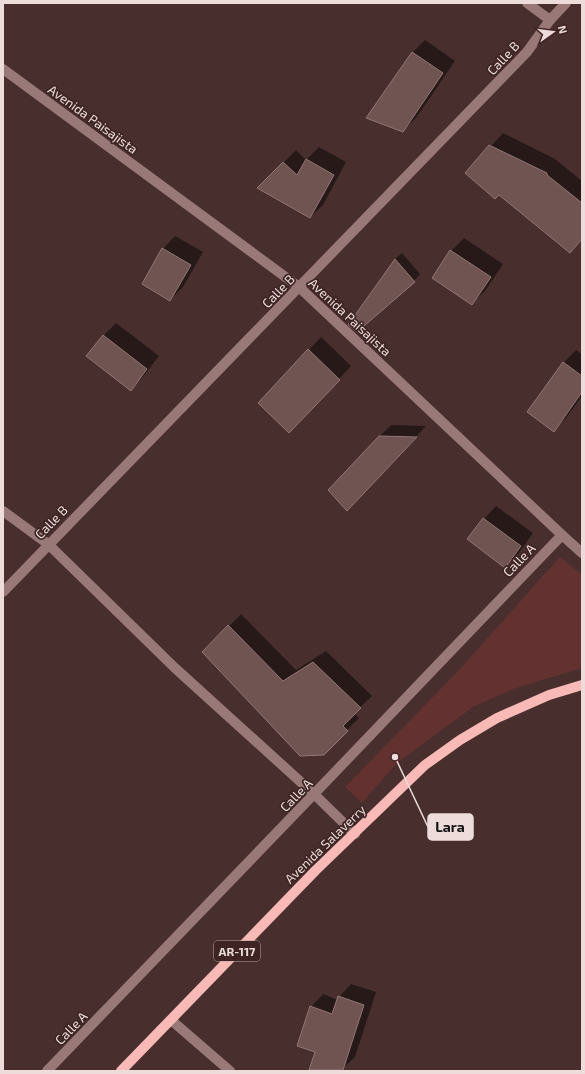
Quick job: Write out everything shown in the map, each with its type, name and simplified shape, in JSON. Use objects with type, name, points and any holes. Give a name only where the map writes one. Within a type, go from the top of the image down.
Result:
[{"type":"main road","name":"Avenida Salaverry","points":[[121,1071],[316,870],[425,765],[460,740],[497,718],[549,695],[582,685]]},
{"type":"street","points":[[527,3],[550,20]]},
{"type":"street","name":"Calle B","points":[[3,592],[527,52],[550,20],[566,3]]},
{"type":"street","name":"Avenida Paisajista","points":[[3,69],[300,287],[582,553]]},
{"type":"street","points":[[3,511],[48,544],[175,668],[314,794],[355,834]]},
{"type":"street","name":"Calle A","points":[[47,1071],[562,534]]},
{"type":"street","points":[[171,1020],[230,1071]]},
{"type":"shaded area","points":[[560,557],[582,575],[582,668],[513,689],[473,707],[397,763],[362,803],[345,787],[458,671]]},
{"type":"building","points":[[412,52],[443,73],[403,132],[366,118]]},
{"type":"building","points":[[489,145],[547,173],[547,175],[582,203],[582,239],[570,253],[499,195],[495,199],[465,173]]},
{"type":"building","points":[[306,159],[334,175],[310,218],[257,188],[283,162],[297,175]]},
{"type":"building","points":[[162,248],[191,265],[170,301],[142,284]]},
{"type":"building","points":[[450,250],[491,277],[472,305],[432,278]]},
{"type":"building","points":[[395,259],[415,282],[357,332],[348,325]]},
{"type":"building","points":[[103,335],[147,369],[131,391],[86,356]]},
{"type":"building","points":[[308,349],[340,380],[289,433],[258,403]]},
{"type":"building","points":[[563,362],[582,376],[582,392],[554,432],[527,412]]},
{"type":"building","points":[[379,436],[417,437],[347,511],[328,490]]},
{"type":"building","points":[[483,518],[521,546],[505,568],[467,539]]},
{"type":"building","points":[[228,625],[283,681],[313,662],[361,708],[343,726],[348,731],[324,755],[300,756],[202,652]]},
{"type":"building","points":[[338,996],[364,1005],[343,1070],[309,1070],[315,1052],[297,1046],[310,1006],[332,1014]]},
{"type":"place","name":"Lara","points":[[395,757]]}]
